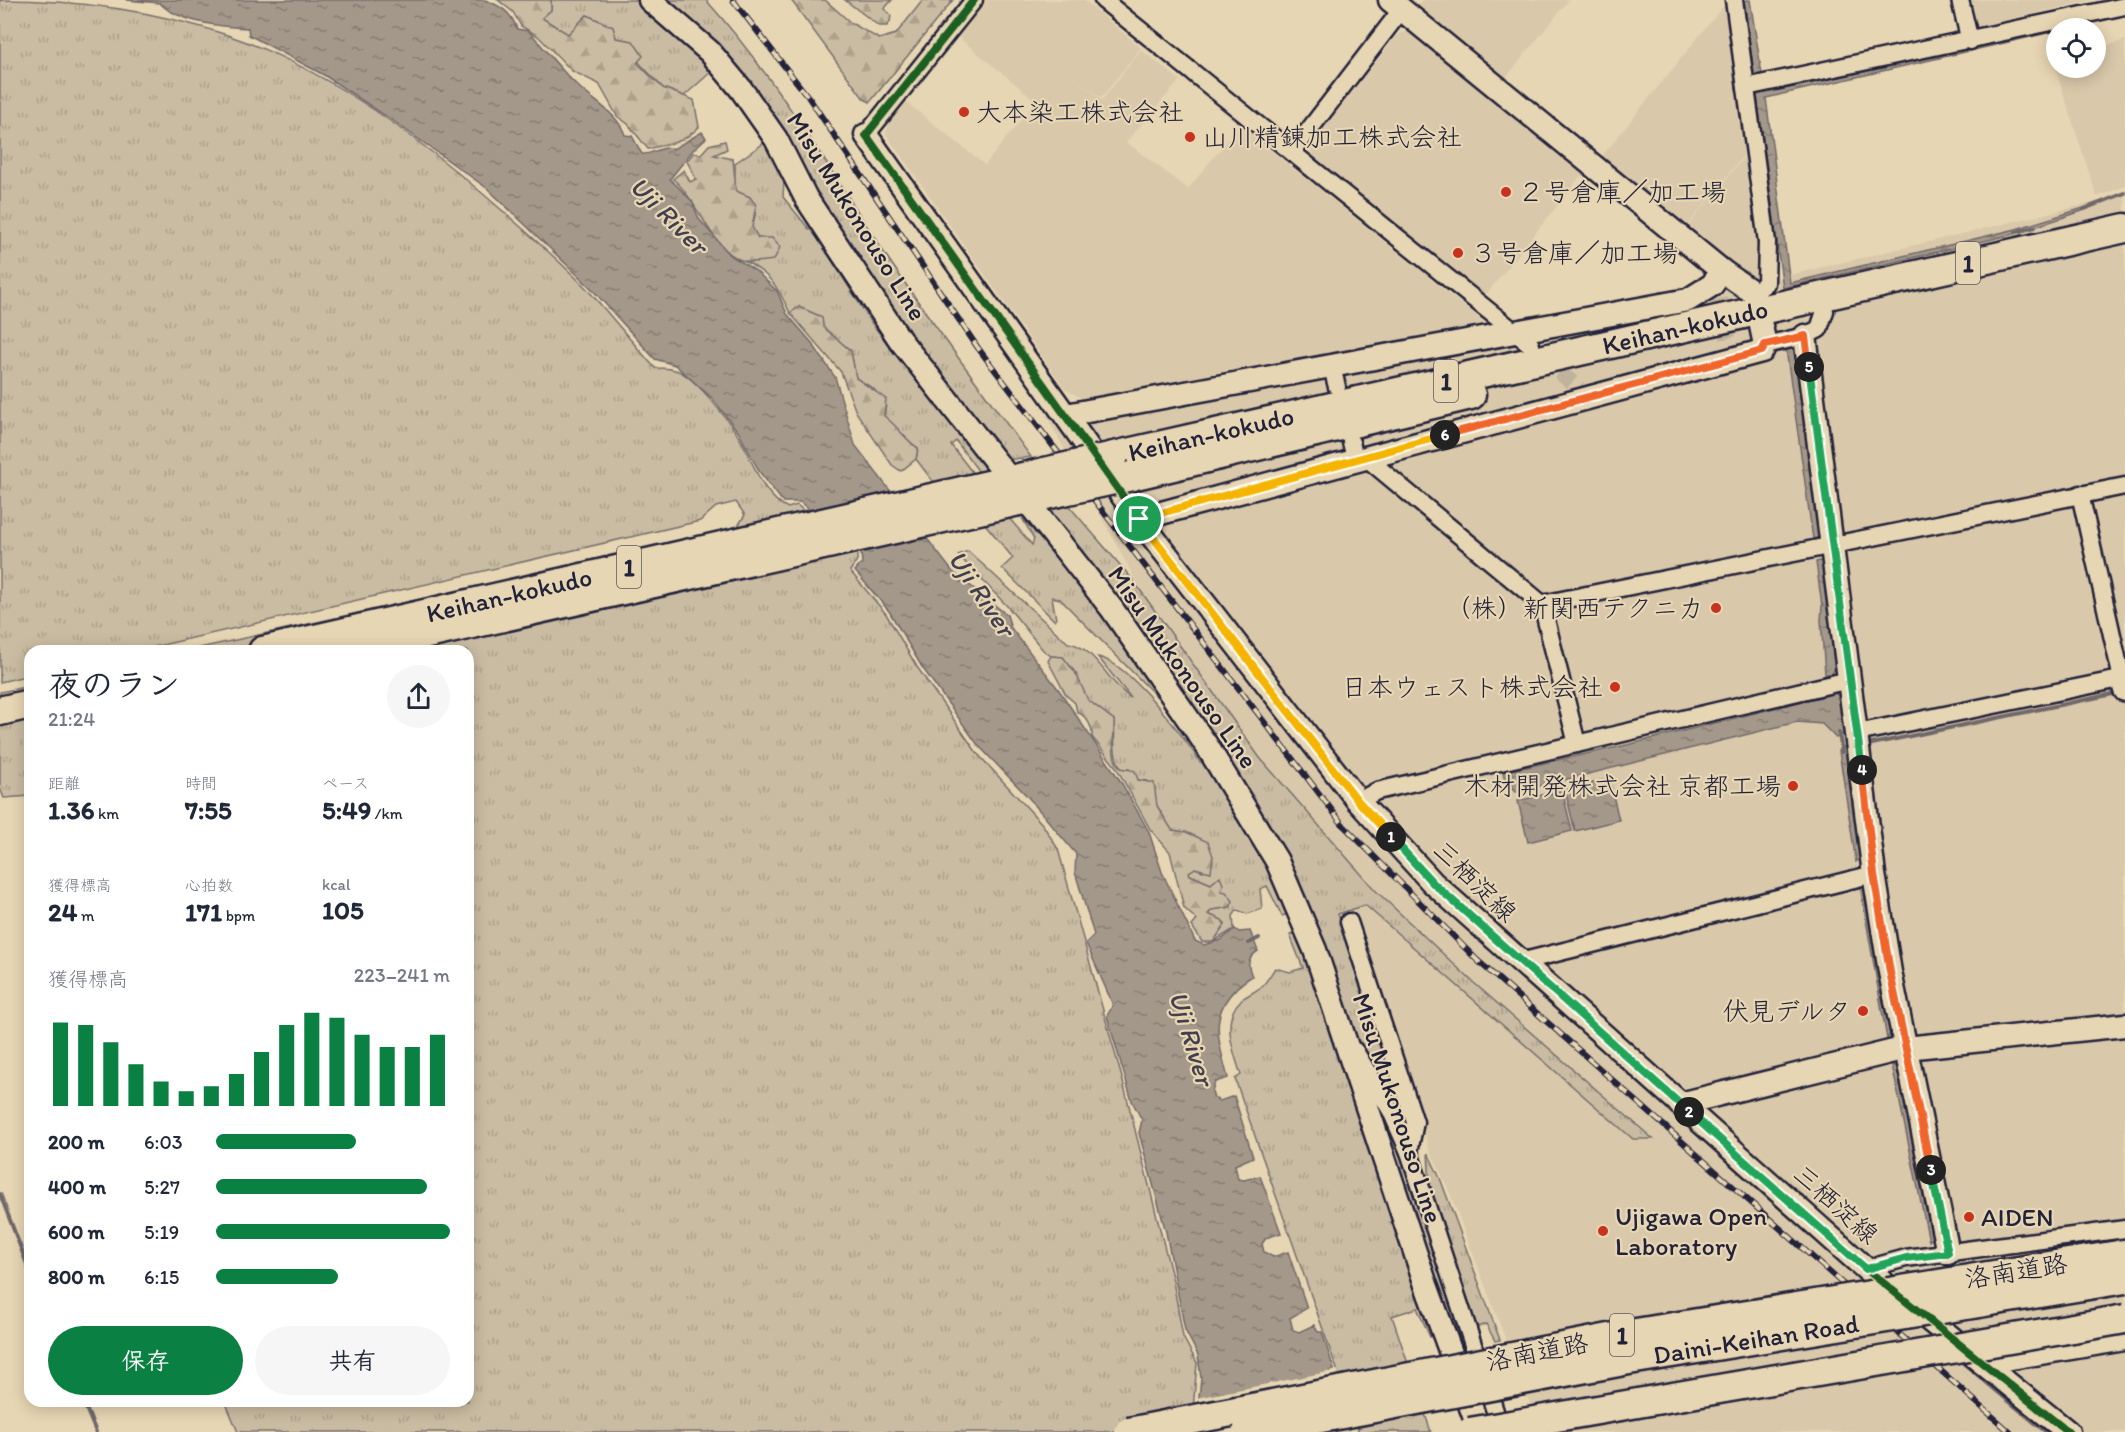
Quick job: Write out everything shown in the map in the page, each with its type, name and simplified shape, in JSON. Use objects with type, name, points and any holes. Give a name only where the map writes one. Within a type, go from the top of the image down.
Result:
[{"type":"highway","name":"Keihan-kokudo","points":[[1814,315],[2125,228]]},
{"type":"highway","name":"Keihan-kokudo","points":[[377,645],[1052,482],[1766,317],[1814,315],[2125,244]]},
{"type":"highway","name":"Keihan-kokudo","points":[[291,645],[1010,492]]},
{"type":"highway","points":[[0,711],[24,705]]},
{"type":"highway","points":[[0,730],[24,724]]},
{"type":"highway","name":"洛南道路","points":[[1129,1432],[1630,1334],[2123,1254]]},
{"type":"highway","name":"Daini-Keihan Road","points":[[1247,1432],[1629,1359],[2123,1254]]},
{"type":"highway","name":"Daini-Keihan Road","points":[[1340,1432],[1854,1337],[2125,1296]]},
{"type":"highway","points":[[1470,1432],[2125,1319]]},
{"type":"street","name":"Misu Mukonouso Line","points":[[650,0],[710,52],[741,89],[776,139],[806,198],[900,340],[1010,492],[1112,609],[1207,746],[1277,861],[1315,950],[1426,1285],[1480,1432]]},
{"type":"street","points":[[866,135],[974,0]]},
{"type":"street","points":[[1103,0],[1524,339]]},
{"type":"street","points":[[1139,519],[1357,452],[1732,354],[1762,351],[1766,317],[1767,242],[1754,86],[1734,0]]},
{"type":"street","points":[[1960,0],[1970,41]]},
{"type":"street","points":[[1292,152],[1396,5],[1718,285],[1766,317]]},
{"type":"street","points":[[1754,86],[2125,6]]},
{"type":"street","name":"三栖淀線","points":[[866,135],[1139,519],[1358,801],[1433,883],[1866,1269],[2068,1432]]},
{"type":"street","points":[[1065,415],[1335,377],[1524,339],[1688,300],[1718,285]]},
{"type":"street","points":[[1814,315],[1838,683],[1857,734],[1866,876],[1897,1049],[1948,1253]]},
{"type":"street","points":[[1357,452],[1542,604],[1577,744]]},
{"type":"street","points":[[1542,604],[2125,486]]},
{"type":"street","points":[[1857,734],[2124,683],[2080,494]]},
{"type":"street","points":[[1358,801],[1377,791],[1838,683]]},
{"type":"street","points":[[1520,962],[1866,876]]},
{"type":"street","points":[[1348,922],[1415,1122],[1409,1152]]},
{"type":"street","points":[[1680,1104],[1897,1049],[2125,1025]]},
{"type":"street","points":[[1344,1035],[1391,1111],[1409,1152],[1502,1432]]},
{"type":"street","points":[[1866,1269],[1906,1258],[1948,1253],[2123,1254]]},
{"type":"street","points":[[1987,1365],[2125,1342]]},
{"type":"shaded area","points":[[987,0],[1084,0],[1141,48],[1101,98],[1070,74],[1102,100],[1141,50],[1180,80],[1126,142],[1188,189],[1240,125],[1489,326],[1092,404],[1065,389],[886,134],[889,122],[906,102],[985,165],[1036,101],[957,36]]},
{"type":"shaded area","points":[[1422,0],[1569,0],[1504,80],[1416,7]]},
{"type":"shaded area","points":[[1964,0],[2092,0],[1979,27],[1969,21]]},
{"type":"shaded area","points":[[1726,3],[1748,150],[1687,226],[1599,160]]},
{"type":"shaded area","points":[[1412,31],[1584,172],[1484,297],[1312,156],[1311,144],[1398,34]]},
{"type":"shaded area","points":[[2125,40],[2125,186],[2097,197],[2058,78],[2106,78],[2106,46]]},
{"type":"shaded area","points":[[1747,153],[1762,277],[1750,282],[1684,231]]},
{"type":"shaded area","points":[[2125,195],[2125,1432],[1541,1432],[1446,1183],[1429,1149],[1411,1087],[1046,415],[1752,284]]},
{"type":"green space","points":[[0,0],[58,2],[115,8],[171,19],[227,35],[303,67],[339,88],[408,134],[473,185],[587,289],[655,368],[678,371],[695,383],[714,403],[738,436],[772,497],[788,508],[797,505],[857,554],[857,560],[850,571],[886,614],[917,667],[977,753],[1043,825],[1058,849],[1122,1078],[1173,1281],[1183,1337],[1197,1363],[1191,1432],[238,1432],[228,1407],[474,1407],[474,645],[213,645],[736,529],[745,515],[736,502],[716,507],[700,521],[162,645],[24,645],[24,676],[0,682]]},
{"type":"green space","points":[[498,0],[551,0],[551,10],[542,18],[568,34],[587,15],[613,27],[616,38],[633,41],[643,56],[637,63],[663,88],[694,100],[699,127],[680,140],[648,149],[628,124],[617,116],[599,84],[572,71],[538,36],[521,26],[513,12]]},
{"type":"green space","points":[[551,0],[640,0],[740,97],[735,102],[711,72],[684,96],[663,88],[616,38],[613,27],[587,15],[568,35],[542,18],[551,10]]},
{"type":"green space","points":[[660,0],[706,0],[732,30],[801,125],[904,282],[1031,457],[1005,460],[897,325],[807,188]]},
{"type":"green space","points":[[791,0],[825,0],[851,23],[879,39],[896,34],[923,0],[953,0],[870,102],[864,99]]},
{"type":"green space","points":[[845,0],[892,0],[884,9],[891,15],[890,22],[887,26],[879,26]]},
{"type":"green space","points":[[748,107],[784,181],[783,197],[809,229],[812,229],[873,325],[987,471],[983,472],[982,476],[956,441],[951,445],[976,477],[937,487],[916,459],[918,448],[884,416],[886,405],[874,389],[856,378],[851,351],[823,327],[822,317],[799,307],[790,313],[772,282],[760,270],[742,260],[757,262],[758,238],[752,227],[756,212],[750,197],[736,191],[735,163],[764,143],[741,111]]},
{"type":"green space","points":[[725,141],[727,149],[714,155],[733,159],[736,191],[750,197],[756,205],[752,227],[758,238],[772,238],[780,247],[774,260],[749,262],[730,254],[713,235],[690,199],[673,179],[684,170],[690,182],[696,179],[687,161],[693,153],[701,154],[709,145]]},
{"type":"green space","points":[[799,307],[822,317],[823,327],[851,351],[856,378],[886,399],[884,416],[918,448],[916,459],[901,471],[892,465],[856,412],[841,372],[790,313]]},
{"type":"green space","points":[[1069,506],[1133,580],[1260,758],[1375,890],[1474,983],[1653,1139],[1633,1139],[1365,905],[1338,914],[1403,1119],[1351,1028],[1316,937],[1050,522],[1052,509]]},
{"type":"green space","points":[[1009,518],[1032,545],[1034,539],[1022,518],[1081,584],[1177,717],[1060,599],[1052,597],[1056,619],[1054,620],[1002,568],[1013,558],[985,524]]},
{"type":"green space","points":[[968,551],[1068,643],[1078,646],[1094,658],[1131,698],[1098,657],[1124,672],[1154,702],[1200,762],[1210,759],[1256,835],[1290,913],[1282,916],[1267,886],[1260,889],[1262,909],[1247,914],[1237,910],[1233,916],[1234,929],[1213,942],[1225,924],[1222,920],[1208,914],[1212,910],[1230,907],[1221,891],[1220,877],[1211,884],[1190,875],[1189,872],[1195,868],[1203,871],[1198,837],[1172,831],[1157,806],[1147,781],[1138,780],[1129,769],[1122,769],[1115,752],[1114,720],[1087,700],[1076,674],[1063,657],[1051,656],[1043,650],[1008,607],[958,555]]},
{"type":"green space","points":[[1051,656],[1063,657],[1076,674],[1088,700],[1114,720],[1114,752],[1117,764],[1123,769],[1135,771],[1138,780],[1154,783],[1157,806],[1172,830],[1186,832],[1208,842],[1213,856],[1211,872],[1195,868],[1189,872],[1190,875],[1211,884],[1220,876],[1223,885],[1221,891],[1226,892],[1233,901],[1230,907],[1212,910],[1208,914],[1222,920],[1225,925],[1213,942],[1202,942],[1192,926],[1197,920],[1184,908],[1170,852],[1150,829],[1116,767],[1092,737],[1088,722],[1077,712],[1075,703],[1066,695],[1048,661]]},
{"type":"green space","points":[[24,687],[24,796],[4,798],[0,788],[0,692]]},
{"type":"green space","points":[[1298,931],[1437,1334],[1430,1337],[1417,1308],[1392,1316],[1431,1432],[1359,1432],[1235,1079],[1241,1075],[1230,1037],[1231,1017],[1241,1000],[1259,989],[1275,968],[1290,972],[1303,968],[1290,935]]},
{"type":"green space","points":[[1367,1081],[1399,1144],[1463,1333],[1452,1337]]},
{"type":"green space","points":[[1428,1153],[1440,1178],[1500,1340],[1495,1341],[1486,1324],[1472,1329],[1431,1206]]},
{"type":"water","name":"Uji River","points":[[126,0],[485,0],[505,10],[517,29],[529,31],[560,68],[612,115],[625,135],[632,136],[642,154],[664,148],[673,149],[702,132],[706,138],[693,150],[670,179],[692,201],[699,219],[730,255],[756,271],[777,291],[787,314],[812,343],[835,377],[855,445],[952,571],[1007,615],[1011,628],[1059,690],[1121,782],[1149,832],[1162,872],[1195,941],[1204,945],[1221,940],[1235,929],[1239,932],[1250,931],[1258,951],[1249,962],[1252,976],[1228,998],[1221,1009],[1219,1021],[1220,1048],[1228,1078],[1215,1082],[1212,1091],[1214,1098],[1220,1101],[1234,1096],[1253,1157],[1235,1165],[1238,1179],[1244,1180],[1260,1176],[1281,1233],[1266,1238],[1262,1244],[1264,1252],[1273,1257],[1288,1252],[1307,1308],[1290,1318],[1293,1330],[1299,1332],[1314,1325],[1318,1332],[1322,1332],[1337,1379],[1195,1432],[1201,1379],[1198,1355],[1185,1330],[1166,1232],[1139,1133],[1142,1120],[1132,1101],[1107,1016],[1113,1005],[1086,943],[1094,935],[1075,872],[1076,854],[1028,797],[978,745],[922,667],[889,611],[855,571],[862,563],[861,553],[800,502],[783,502],[759,471],[739,433],[713,399],[675,365],[655,359],[590,287],[488,189],[324,75],[249,35],[248,28],[189,19],[177,15],[160,3]]},
{"type":"water","points":[[1744,0],[1750,0],[1765,93],[2046,29],[2046,33],[1766,98],[1790,283],[2016,229],[2087,207],[2088,209],[2014,234],[1783,288]]},
{"type":"water","points":[[2125,11],[2125,15],[2106,19],[2094,18]]},
{"type":"water","points":[[1795,347],[1820,537],[1813,539],[1786,349]]},
{"type":"water","points":[[1823,560],[1837,663],[1832,674],[1825,674],[1822,606],[1816,562]]},
{"type":"water","points":[[1835,693],[1842,699],[1847,732],[1836,738],[1822,724],[1797,722],[1516,792],[1513,787],[1506,787],[1503,772],[1627,745]]},
{"type":"water","points":[[1848,743],[1863,855],[1856,862],[1839,751]]},
{"type":"water","points":[[1609,779],[1619,820],[1575,831],[1565,790]]},
{"type":"water","points":[[1562,790],[1572,831],[1528,842],[1518,801]]},
{"type":"water","points":[[1860,886],[1868,892],[1893,1030],[1887,1039]]},
{"type":"water","points":[[1892,1065],[1900,1067],[1935,1235],[1929,1241]]},
{"type":"pier","points":[[1338,1370],[1340,1378],[1192,1429],[1196,1398]]},
{"type":"waterway","points":[[2084,209],[2125,193]]},
{"type":"waterway","points":[[2016,232],[2035,227]]},
{"type":"waterway","points":[[1872,744],[2118,693]]},
{"type":"waterway","points":[[1839,733],[1842,752]]},
{"type":"waterway","points":[[1249,943],[1259,938]]},
{"type":"waterway","points":[[0,1194],[24,1256]]},
{"type":"waterway","points":[[1957,1358],[2046,1432]]},
{"type":"waterway","points":[[86,1407],[96,1432]]},
{"type":"tunnel","points":[[1719,299],[1731,349]]},
{"type":"tunnel","points":[[1542,356],[1579,389]]},
{"type":"railway","points":[[733,0],[809,98],[978,348],[1344,826],[1477,960],[2010,1432]]},
{"type":"cycle path","points":[[974,0],[866,135],[1139,519],[1358,801],[1433,883],[1866,1269],[2068,1432]]},
{"type":"cycle path","points":[[1805,336],[1874,874],[1890,972],[1948,1253]]},
{"type":"place","name":"大本染工株式会社","points":[[964,112]]},
{"type":"place","name":"山川精錬加工株式会社","points":[[1190,137]]},
{"type":"place","name":"２号倉庫／加工場","points":[[1506,192]]},
{"type":"place","name":"３号倉庫／加工場","points":[[1458,253]]},
{"type":"place","name":"（株）新関西テクニカ","points":[[1716,608]]},
{"type":"place","name":"日本ウェスト株式会社","points":[[1615,687]]},
{"type":"place","name":"木材開発株式会社 京都工場","points":[[1793,786]]},
{"type":"place","name":"伏見デルタ","points":[[1863,1011]]},
{"type":"place","name":"AIDEN","points":[[1969,1217]]},
{"type":"place","name":"Ujigawa Open Laboratory","points":[[1603,1231]]},
{"type":"route","points":[[1805,336],[1874,874],[1890,972],[1948,1253],[1906,1258],[1866,1269],[1520,962],[1433,883],[1358,801],[1139,519],[1168,509],[1364,456],[1762,351],[1765,345],[1805,336]]}]
